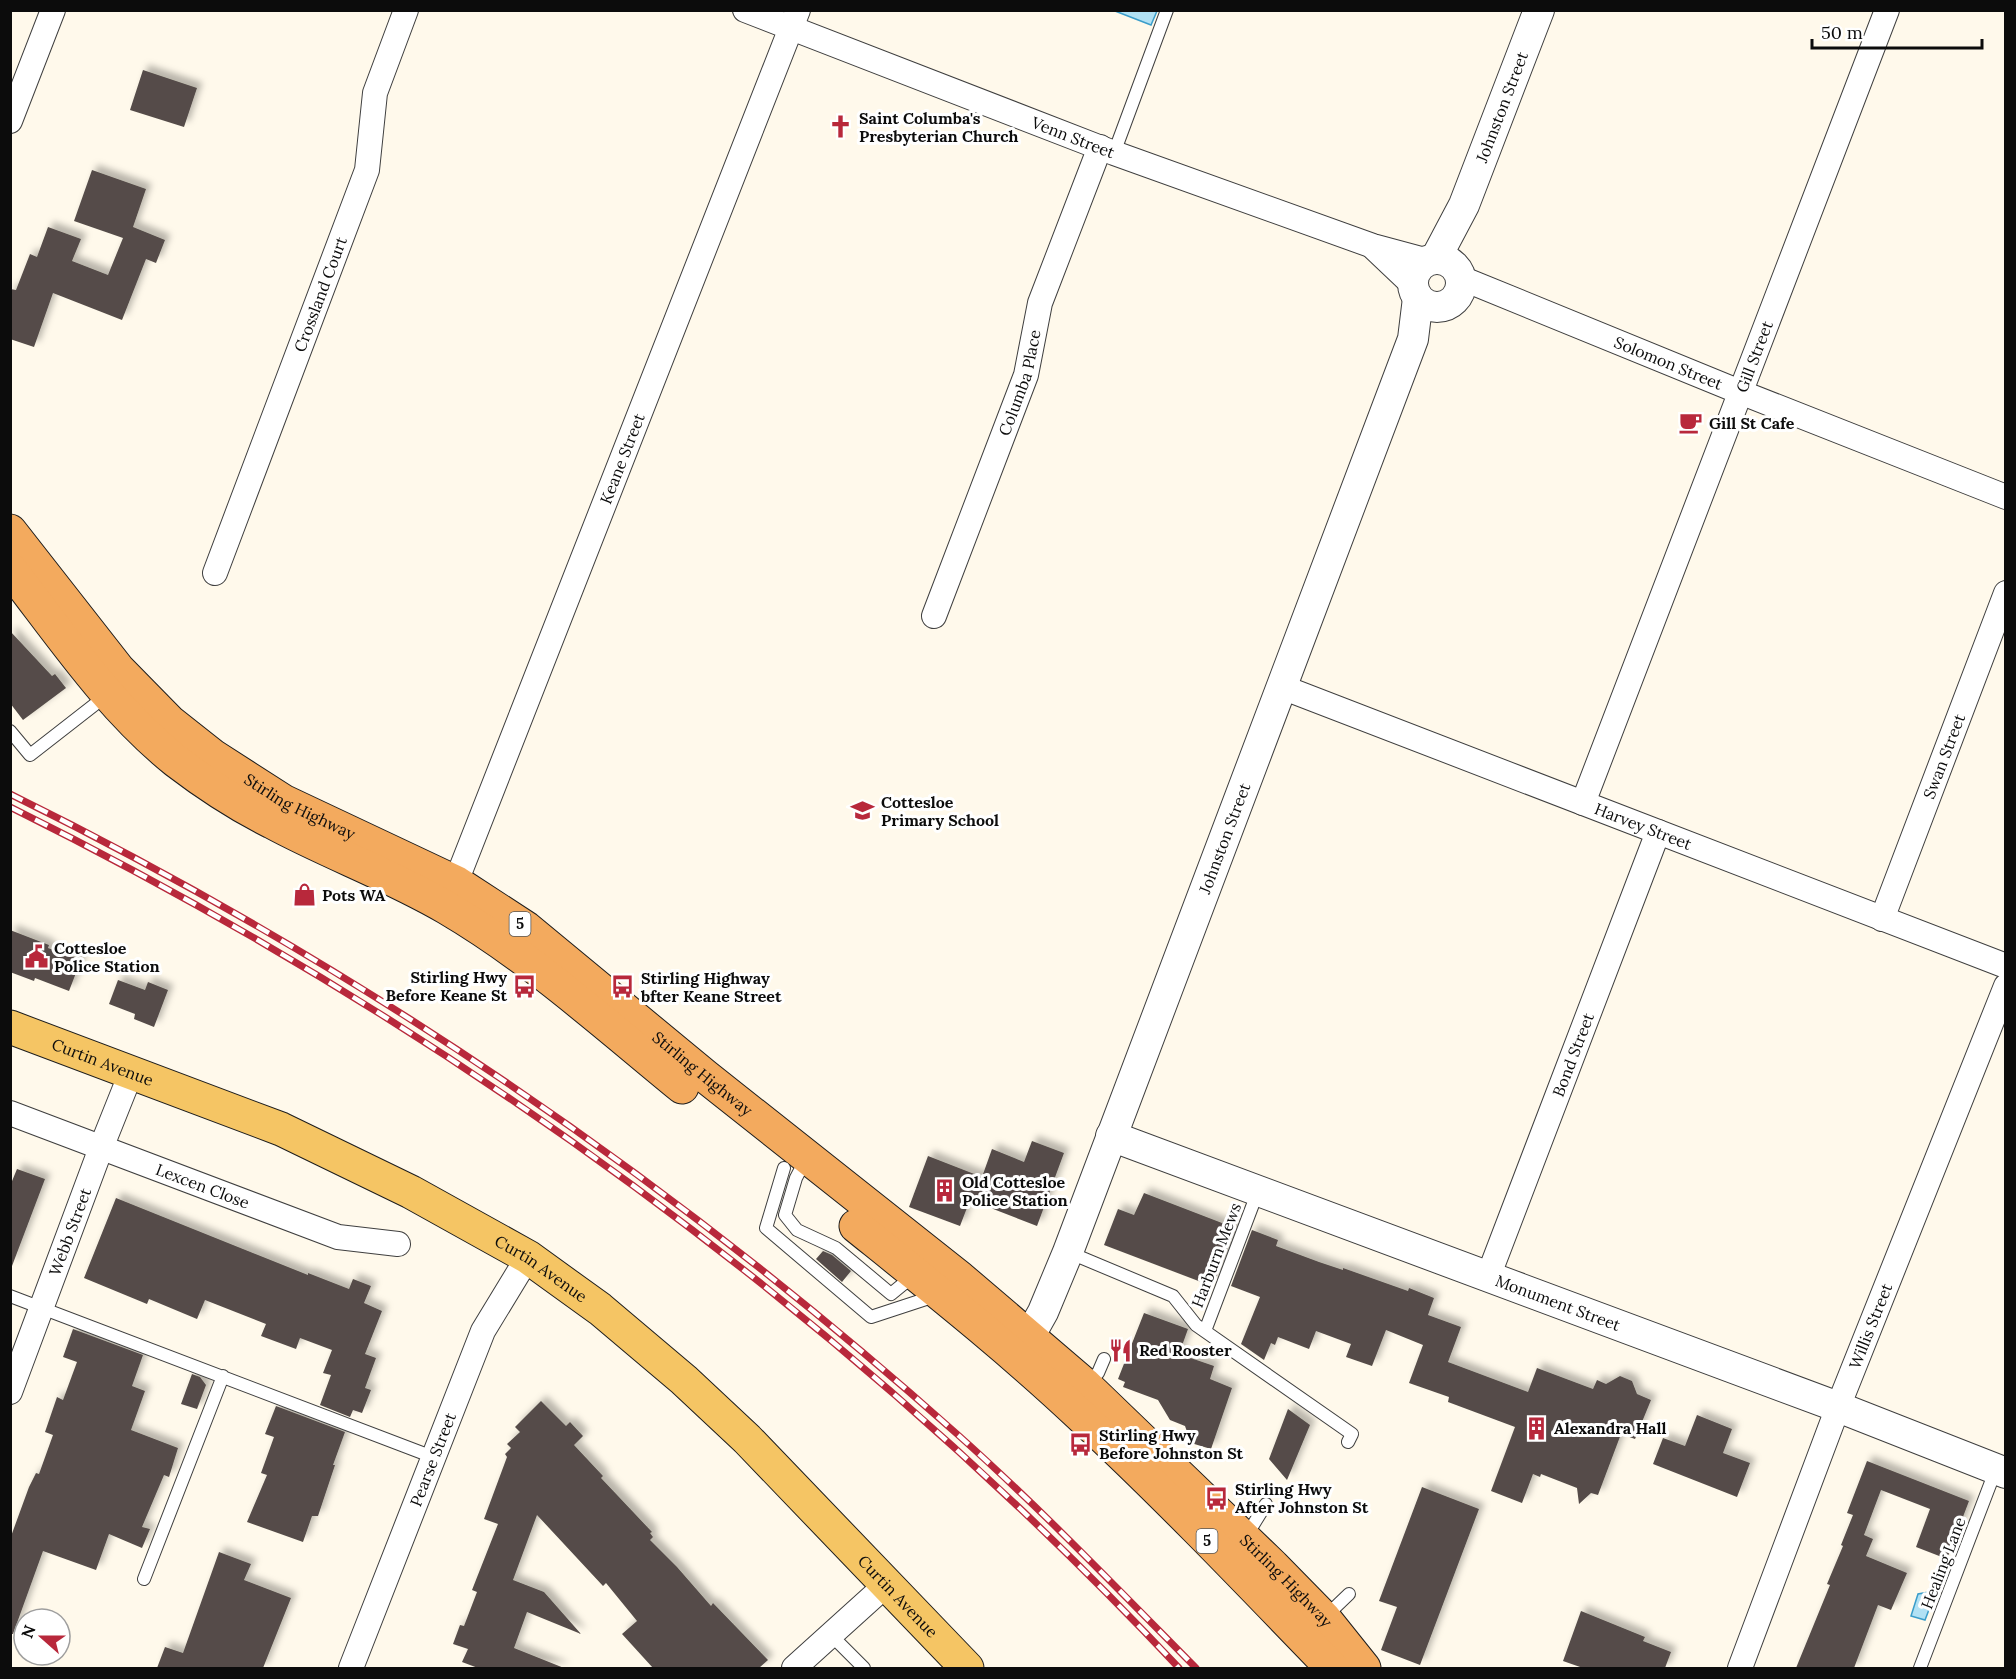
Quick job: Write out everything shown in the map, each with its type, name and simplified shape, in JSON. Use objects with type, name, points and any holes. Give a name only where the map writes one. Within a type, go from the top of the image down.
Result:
[{"type":"highway","name":"Stirling Highway","points":[[10,531],[118,669],[170,722],[196,743],[283,801],[451,895],[526,928],[696,1069],[796,1168],[915,1274],[950,1286],[1332,1668]]},
{"type":"highway","name":"Stirling Highway","points":[[10,569],[107,694],[167,753],[223,794],[273,823],[373,870],[451,895]]},
{"type":"highway","name":"Stirling Highway","points":[[796,1168],[950,1286],[1029,1337],[1094,1371],[1245,1539],[1324,1618],[1364,1668]]},
{"type":"main road","name":"Curtin Avenue","points":[[10,1027],[281,1129],[411,1192],[528,1257],[600,1308],[684,1380],[747,1439],[967,1668]]},
{"type":"street","points":[[10,121],[53,10]]},
{"type":"street","name":"Crossland Court","points":[[215,573],[367,170],[375,93],[406,10]]},
{"type":"street","name":"Venn Street","points":[[745,10],[794,19],[1107,150],[1372,246],[1438,281]]},
{"type":"street","name":"Johnston Street","points":[[1029,1337],[1043,1312],[1068,1252],[1539,10]]},
{"type":"street","name":"Gill Street","points":[[1583,803],[1887,10]]},
{"type":"street","name":"Keane Street","points":[[451,895],[794,19]]},
{"type":"street","name":"Columba Place","points":[[934,616],[1026,375],[1040,303],[1107,150]]},
{"type":"street","name":"Solomon Street","points":[[1438,281],[1497,293],[2006,497]]},
{"type":"street","name":"Swan Street","points":[[1882,919],[2006,594]]},
{"type":"street","name":"Harvey Street","points":[[1282,687],[2006,966]]},
{"type":"street","name":"Bond Street","points":[[1488,1277],[1658,832]]},
{"type":"street","name":"Willis Street","points":[[1740,1668],[1838,1407],[2006,986]]},
{"type":"street","name":"Webb Street","points":[[10,1392],[131,1073]]},
{"type":"street","name":"Lexcen Close","points":[[10,1113],[338,1237],[398,1244]]},
{"type":"street","name":"Monument Street","points":[[1111,1136],[1838,1407],[2001,1471]]},
{"type":"street","name":"Pearse Street","points":[[351,1668],[483,1331],[528,1257]]},
{"type":"street","points":[[795,1668],[887,1584]]},
{"type":"lane","points":[[1107,150],[1167,10]]},
{"type":"lane","points":[[10,731],[30,755],[107,694]]},
{"type":"lane","points":[[796,1168],[766,1228],[872,1317],[950,1286]]},
{"type":"lane","name":"Harburn Mews","points":[[1205,1331],[1258,1191]]},
{"type":"lane","points":[[1068,1252],[1173,1296],[1196,1325],[1352,1434],[1348,1443]]},
{"type":"lane","points":[[10,1296],[433,1457]]},
{"type":"lane","points":[[144,1578],[223,1376]]},
{"type":"lane","name":"Healing Lane","points":[[1920,1668],[2001,1471]]},
{"type":"lane","points":[[1245,1539],[1266,1504]]},
{"type":"lane","points":[[1324,1618],[1349,1594]]},
{"type":"lane","points":[[831,1635],[864,1668]]},
{"type":"water","points":[[1115,11],[1157,11],[1151,25]]},
{"type":"water","points":[[1934,1578],[1940,1581],[1925,1620],[1911,1616],[1918,1594],[1929,1592]]},
{"type":"building","points":[[143,70],[197,88],[184,127],[130,110]]},
{"type":"building","points":[[92,170],[146,189],[133,227],[165,240],[156,263],[146,259],[122,320],[53,293],[34,347],[10,339],[10,289],[16,290],[30,254],[37,257],[48,227],[81,239],[72,261],[108,275],[123,238],[74,221]]},
{"type":"building","points":[[10,631],[52,676],[55,674],[66,688],[23,720],[10,703]]},
{"type":"building","points":[[10,930],[81,960],[69,991],[35,978],[34,981],[10,972]]},
{"type":"building","points":[[118,980],[145,990],[148,982],[168,990],[154,1027],[134,1019],[135,1014],[109,1004]]},
{"type":"building","points":[[1032,1141],[1064,1153],[1037,1226],[970,1200],[960,1226],[909,1207],[928,1156],[982,1177],[992,1149],[1024,1162]]},
{"type":"building","points":[[17,1169],[45,1179],[12,1266],[10,1265],[10,1186]]},
{"type":"building","points":[[1144,1193],[1235,1228],[1215,1280],[1212,1279],[1209,1285],[1104,1245],[1118,1209],[1134,1215]]},
{"type":"building","points":[[116,1198],[308,1275],[308,1273],[349,1289],[353,1279],[371,1286],[364,1303],[382,1311],[365,1354],[376,1358],[365,1388],[371,1390],[362,1413],[353,1410],[350,1417],[320,1405],[331,1375],[323,1373],[332,1350],[300,1338],[296,1349],[261,1336],[266,1324],[205,1300],[197,1319],[149,1299],[147,1304],[84,1278]]},
{"type":"building","points":[[1252,1230],[1278,1240],[1276,1246],[1343,1270],[1343,1268],[1408,1291],[1409,1288],[1434,1298],[1428,1315],[1461,1327],[1448,1362],[1528,1392],[1537,1368],[1593,1389],[1597,1380],[1606,1384],[1620,1376],[1632,1381],[1637,1394],[1651,1400],[1635,1439],[1621,1434],[1598,1495],[1591,1493],[1579,1504],[1577,1488],[1541,1474],[1540,1477],[1533,1474],[1522,1503],[1491,1491],[1515,1427],[1448,1402],[1449,1397],[1409,1383],[1423,1345],[1386,1330],[1372,1366],[1346,1357],[1351,1344],[1316,1331],[1309,1349],[1278,1337],[1275,1345],[1271,1343],[1264,1360],[1241,1344],[1260,1297],[1231,1286]]},
{"type":"building","points":[[823,1251],[832,1255],[851,1271],[842,1282],[816,1259]]},
{"type":"building","points":[[1144,1313],[1188,1329],[1179,1354],[1214,1366],[1210,1379],[1232,1388],[1211,1449],[1191,1443],[1185,1426],[1170,1420],[1158,1400],[1123,1387],[1125,1382],[1118,1379]]},
{"type":"building","points":[[73,1329],[143,1355],[132,1386],[145,1391],[131,1430],[178,1448],[169,1477],[164,1475],[142,1527],[150,1529],[142,1548],[109,1534],[96,1570],[43,1551],[23,1607],[12,1607],[12,1634],[10,1634],[10,1539],[29,1487],[36,1473],[39,1474],[53,1435],[45,1432],[57,1397],[63,1400],[77,1362],[63,1357]]},
{"type":"building","points":[[192,1374],[200,1377],[206,1385],[197,1409],[181,1404]]},
{"type":"building","points":[[541,1401],[566,1426],[570,1422],[583,1436],[574,1445],[603,1476],[601,1478],[652,1532],[650,1533],[653,1537],[650,1540],[711,1606],[713,1603],[768,1660],[759,1668],[653,1668],[622,1634],[637,1621],[606,1583],[603,1586],[537,1515],[513,1580],[544,1592],[581,1634],[527,1612],[514,1648],[564,1668],[478,1668],[462,1662],[468,1649],[453,1644],[460,1625],[464,1626],[477,1592],[472,1590],[498,1524],[484,1519],[507,1457],[505,1454],[511,1448],[507,1444],[520,1432],[515,1427]]},
{"type":"building","points":[[276,1406],[345,1432],[318,1516],[312,1516],[303,1542],[247,1522],[267,1475],[261,1473],[274,1437],[265,1434]]},
{"type":"building","points":[[1288,1409],[1310,1425],[1287,1480],[1269,1459]]},
{"type":"building","points":[[1697,1415],[1732,1429],[1723,1453],[1750,1463],[1737,1497],[1653,1464],[1663,1438],[1685,1446]]},
{"type":"building","points":[[1867,1461],[1969,1501],[1947,1559],[1916,1547],[1930,1509],[1881,1490],[1864,1535],[1873,1539],[1866,1556],[1907,1573],[1891,1610],[1878,1605],[1854,1668],[1796,1668],[1830,1585],[1827,1584],[1853,1515],[1847,1513]]},
{"type":"building","points":[[1422,1487],[1479,1509],[1420,1665],[1381,1650],[1397,1607],[1379,1601]]},
{"type":"building","points":[[219,1552],[251,1564],[244,1580],[291,1598],[263,1668],[157,1668],[165,1647],[183,1653]]},
{"type":"building","points":[[1581,1611],[1645,1637],[1643,1641],[1671,1652],[1665,1668],[1583,1668],[1563,1661]]},
{"type":"railway","points":[[10,794],[138,860],[263,929],[385,1004],[505,1082],[622,1164],[737,1250],[848,1340],[957,1434],[1049,1520],[1196,1668]]},
{"type":"railway","points":[[10,807],[172,891],[330,983],[483,1081],[633,1185],[777,1297],[917,1414],[1051,1538],[1179,1668]]},
{"type":"place","name":"Saint Columba's Presbyterian Church","points":[[841,127]]},
{"type":"place","name":"Gill St Cafe","points":[[1691,423]]},
{"type":"place","name":"Cottesloe Primary School","points":[[863,811]]},
{"type":"place","name":"Pots WA","points":[[304,895]]},
{"type":"place","name":"Cottesloe Police Station","points":[[36,957]]},
{"type":"place","name":"Stirling Hwy Before Keane St","points":[[525,986]]},
{"type":"place","name":"Stirling Highway bfter Keane Street","points":[[623,987]]},
{"type":"place","name":"Old Cottesloe Police Station","points":[[944,1191]]},
{"type":"place","name":"Red Rooster","points":[[1121,1350]]},
{"type":"place","name":"Alexandra Hall","points":[[1536,1428]]},
{"type":"place","name":"Stirling Hwy Before Johnston St","points":[[1081,1444]]},
{"type":"place","name":"Stirling Hwy After Johnston St","points":[[1217,1498]]}]
